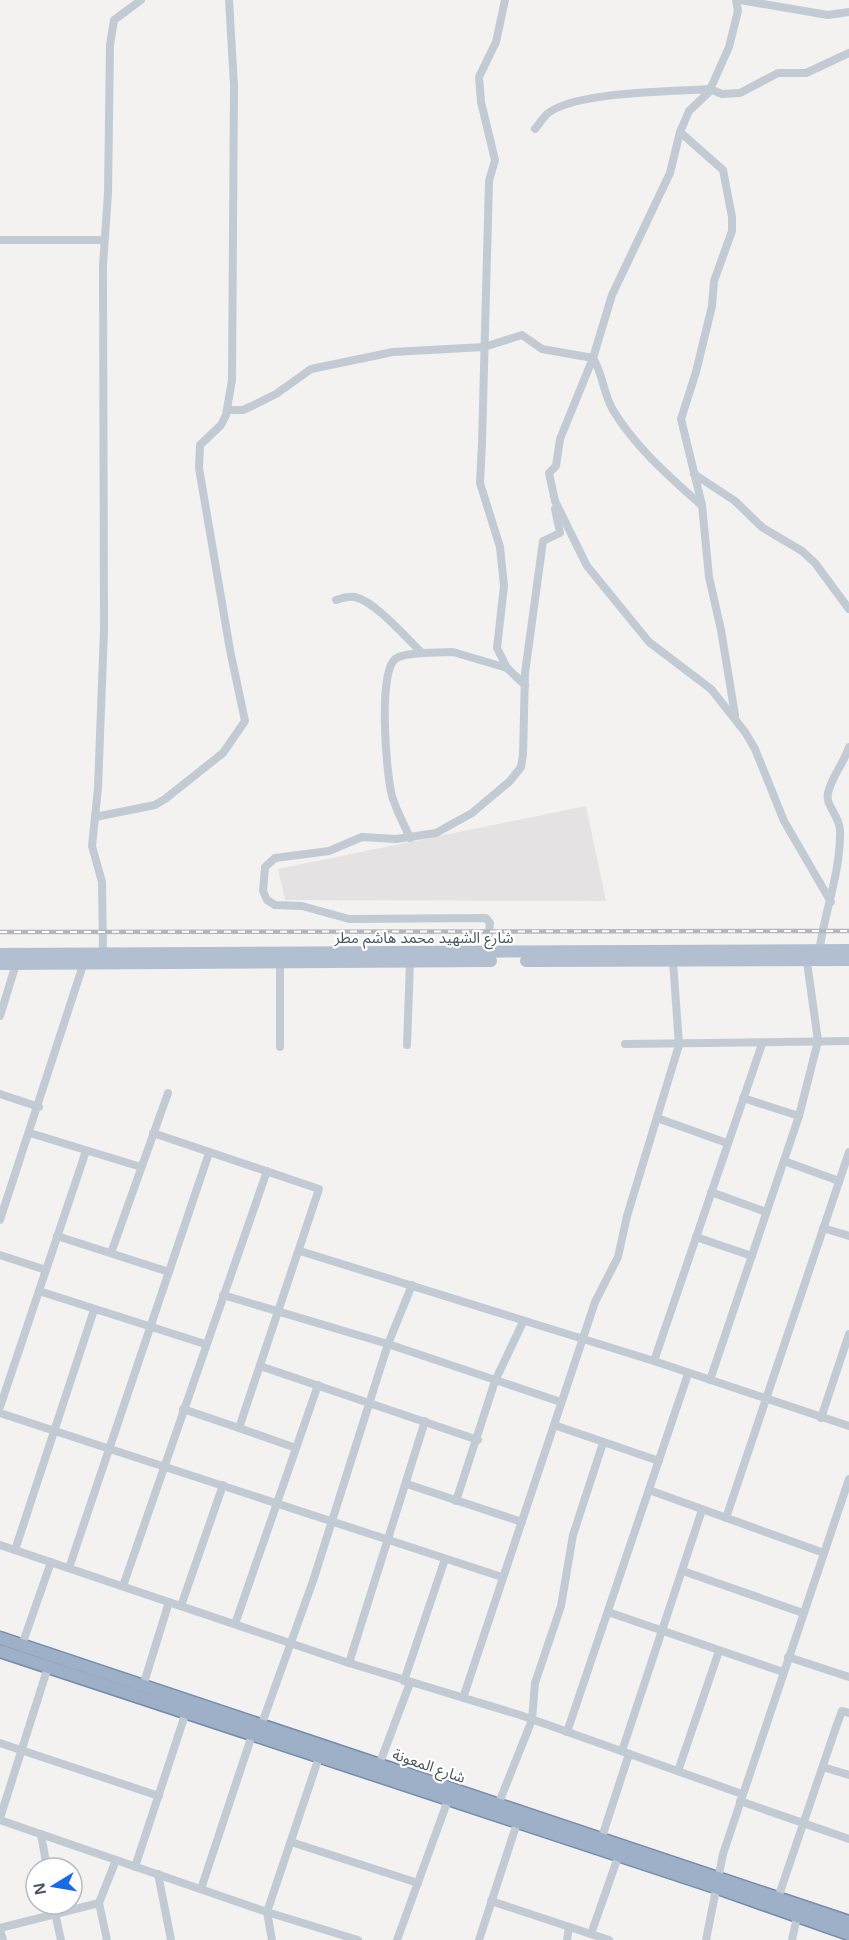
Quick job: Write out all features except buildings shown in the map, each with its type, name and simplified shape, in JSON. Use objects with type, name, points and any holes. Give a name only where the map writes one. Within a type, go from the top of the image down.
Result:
[{"type":"highway","name":"شارع المعونة","points":[[0,1638],[143,1686],[257,1730],[319,1757],[618,1857],[778,1898],[849,1922]]},
{"type":"highway","name":"شارع المعونة","points":[[0,1651],[186,1712],[379,1765],[601,1840],[716,1883],[797,1917],[849,1934]]},
{"type":"main road","name":"شارع الشهيد محمد هاشم مطر","points":[[0,964],[815,958],[849,950]]},
{"type":"main road","name":"شارع الشهيد محمد هاشم مطر","points":[[0,954],[487,953],[849,960]]},
{"type":"street","points":[[103,953],[102,882],[92,846],[104,631],[104,240],[108,193],[111,30],[120,13],[141,0]]},
{"type":"street","points":[[95,817],[155,805],[165,799],[223,753],[245,721],[230,650],[199,468],[200,445],[221,425],[228,410],[232,380],[234,85],[229,0]]},
{"type":"street","points":[[505,0],[496,42],[479,77],[481,102],[495,160],[489,181],[480,483],[500,547],[505,595],[497,648],[507,668],[525,685]]},
{"type":"street","points":[[487,953],[490,923],[486,918],[349,919],[303,906],[275,905],[265,896],[265,867],[275,858],[329,851],[362,837],[410,838],[436,833],[457,822],[498,793],[516,774],[523,755],[525,685],[543,541],[560,533],[549,473],[556,466],[560,439],[593,358],[612,295],[670,173],[680,132],[689,111],[710,89],[729,47],[738,11],[738,0],[828,15],[849,12]]},
{"type":"street","points":[[535,129],[548,113],[570,103],[598,97],[710,89],[722,94],[740,93],[778,73],[806,72],[849,52]]},
{"type":"street","points":[[680,132],[723,170],[732,217],[732,231],[714,281],[710,315],[696,372],[681,419],[702,505],[709,577],[724,644],[735,719]]},
{"type":"street","points":[[0,240],[104,240]]},
{"type":"street","points":[[228,410],[243,410],[254,405],[276,394],[311,369],[393,352],[484,347],[522,335],[542,349],[593,358]]},
{"type":"street","points":[[593,358],[599,369],[611,407],[624,426],[664,472],[702,505]]},
{"type":"street","points":[[694,474],[735,501],[763,528],[788,541],[808,557],[849,609]]},
{"type":"street","points":[[555,501],[587,566],[639,631],[662,654],[711,689],[735,719],[755,749],[784,821],[831,902]]},
{"type":"street","points":[[336,600],[354,597],[362,600],[422,652]]},
{"type":"street","points":[[410,838],[395,805],[389,780],[386,682],[390,665],[395,659],[422,652],[453,651],[507,668]]},
{"type":"street","points":[[710,1380],[799,1116],[818,1041],[815,958],[831,902],[837,866],[839,820],[828,805],[827,794],[849,747]]},
{"type":"street","points":[[463,1698],[582,1341],[602,1285],[622,1244],[627,1216],[679,1045],[673,960]]},
{"type":"street","points":[[280,962],[280,1047]]},
{"type":"street","points":[[407,1045],[410,962]]},
{"type":"street","points":[[0,1220],[39,1107],[84,963]]},
{"type":"street","points":[[0,1016],[16,964]]},
{"type":"street","points":[[625,1044],[762,1044],[849,1041]]},
{"type":"street","points":[[654,1361],[762,1044]]},
{"type":"street","points":[[111,1253],[168,1093]]},
{"type":"street","points":[[0,1094],[39,1107]]},
{"type":"street","points":[[743,1098],[799,1116]]},
{"type":"street","points":[[657,1118],[727,1143]]},
{"type":"street","points":[[30,1133],[141,1167]]},
{"type":"street","points":[[153,1134],[319,1189],[239,1428]]},
{"type":"street","points":[[0,1407],[86,1150]]},
{"type":"street","points":[[726,1518],[849,1152]]},
{"type":"street","points":[[69,1568],[209,1153]]},
{"type":"street","points":[[784,1161],[839,1181]]},
{"type":"street","points":[[123,1586],[205,1344],[267,1171]]},
{"type":"street","points":[[711,1192],[766,1212]]},
{"type":"street","points":[[824,1228],[849,1236]]},
{"type":"street","points":[[57,1236],[169,1272]]},
{"type":"street","points":[[696,1238],[752,1256]]},
{"type":"street","points":[[300,1251],[582,1341],[654,1361],[849,1426]]},
{"type":"street","points":[[0,1255],[46,1270]]},
{"type":"street","points":[[201,1889],[257,1730],[291,1644],[388,1344],[412,1285]]},
{"type":"street","points":[[39,1291],[205,1344]]},
{"type":"street","points":[[223,1294],[279,1313],[388,1344],[561,1402]]},
{"type":"street","points":[[15,1550],[94,1310]]},
{"type":"street","points":[[456,1501],[478,1440],[495,1381],[522,1322]]},
{"type":"street","points":[[821,1418],[849,1334]]},
{"type":"street","points":[[260,1366],[478,1440]]},
{"type":"street","points":[[567,1732],[688,1374]]},
{"type":"street","points":[[235,1624],[318,1385]]},
{"type":"street","points":[[183,1409],[296,1448]]},
{"type":"street","points":[[0,1413],[165,1465],[502,1577]]},
{"type":"street","points":[[349,1663],[425,1421]]},
{"type":"street","points":[[554,1425],[658,1461]]},
{"type":"street","points":[[498,1805],[532,1720],[535,1683],[561,1606],[573,1535],[603,1443]]},
{"type":"street","points":[[706,1940],[716,1883],[741,1798],[849,1479]]},
{"type":"street","points":[[407,1484],[522,1522]]},
{"type":"street","points":[[181,1606],[223,1485]]},
{"type":"street","points":[[649,1490],[824,1552]]},
{"type":"street","points":[[601,1840],[663,1631],[702,1510]]},
{"type":"street","points":[[0,1545],[291,1644],[626,1752],[678,1771],[802,1823],[849,1839]]},
{"type":"street","points":[[379,1765],[445,1559]]},
{"type":"street","points":[[22,1645],[51,1562]]},
{"type":"street","points":[[683,1571],[803,1613]]},
{"type":"street","points":[[143,1686],[169,1602]]},
{"type":"street","points":[[608,1612],[783,1672]]},
{"type":"street","points":[[678,1771],[719,1651]]},
{"type":"street","points":[[788,1657],[849,1677]]},
{"type":"street","points":[[48,1667],[0,1819],[267,1912],[358,1940]]},
{"type":"street","points":[[778,1898],[842,1711],[849,1713]]},
{"type":"street","points":[[135,1866],[186,1712]]},
{"type":"street","points":[[0,1743],[159,1796]]},
{"type":"street","points":[[272,1940],[267,1912],[319,1757]]},
{"type":"street","points":[[823,1767],[849,1775]]},
{"type":"street","points":[[397,1940],[448,1800]]},
{"type":"street","points":[[479,1940],[517,1823]]},
{"type":"street","points":[[41,1834],[45,1856]]},
{"type":"street","points":[[291,1842],[418,1883]]},
{"type":"street","points":[[591,1934],[618,1857]]},
{"type":"street","points":[[107,1940],[99,1903],[116,1860]]},
{"type":"street","points":[[158,1874],[171,1940]]},
{"type":"street","points":[[491,1901],[609,1940]]},
{"type":"street","points":[[84,1905],[99,1903]]},
{"type":"street","points":[[3,1940],[0,1929],[33,1916]]},
{"type":"street","points":[[56,1916],[61,1940]]},
{"type":"street","points":[[792,1940],[797,1917]]},
{"type":"street","points":[[567,1940],[569,1927]]},
{"type":"shaded area","points":[[586,806],[606,901],[285,900],[278,869]]},
{"type":"railway","points":[[0,932],[849,931]]}]
